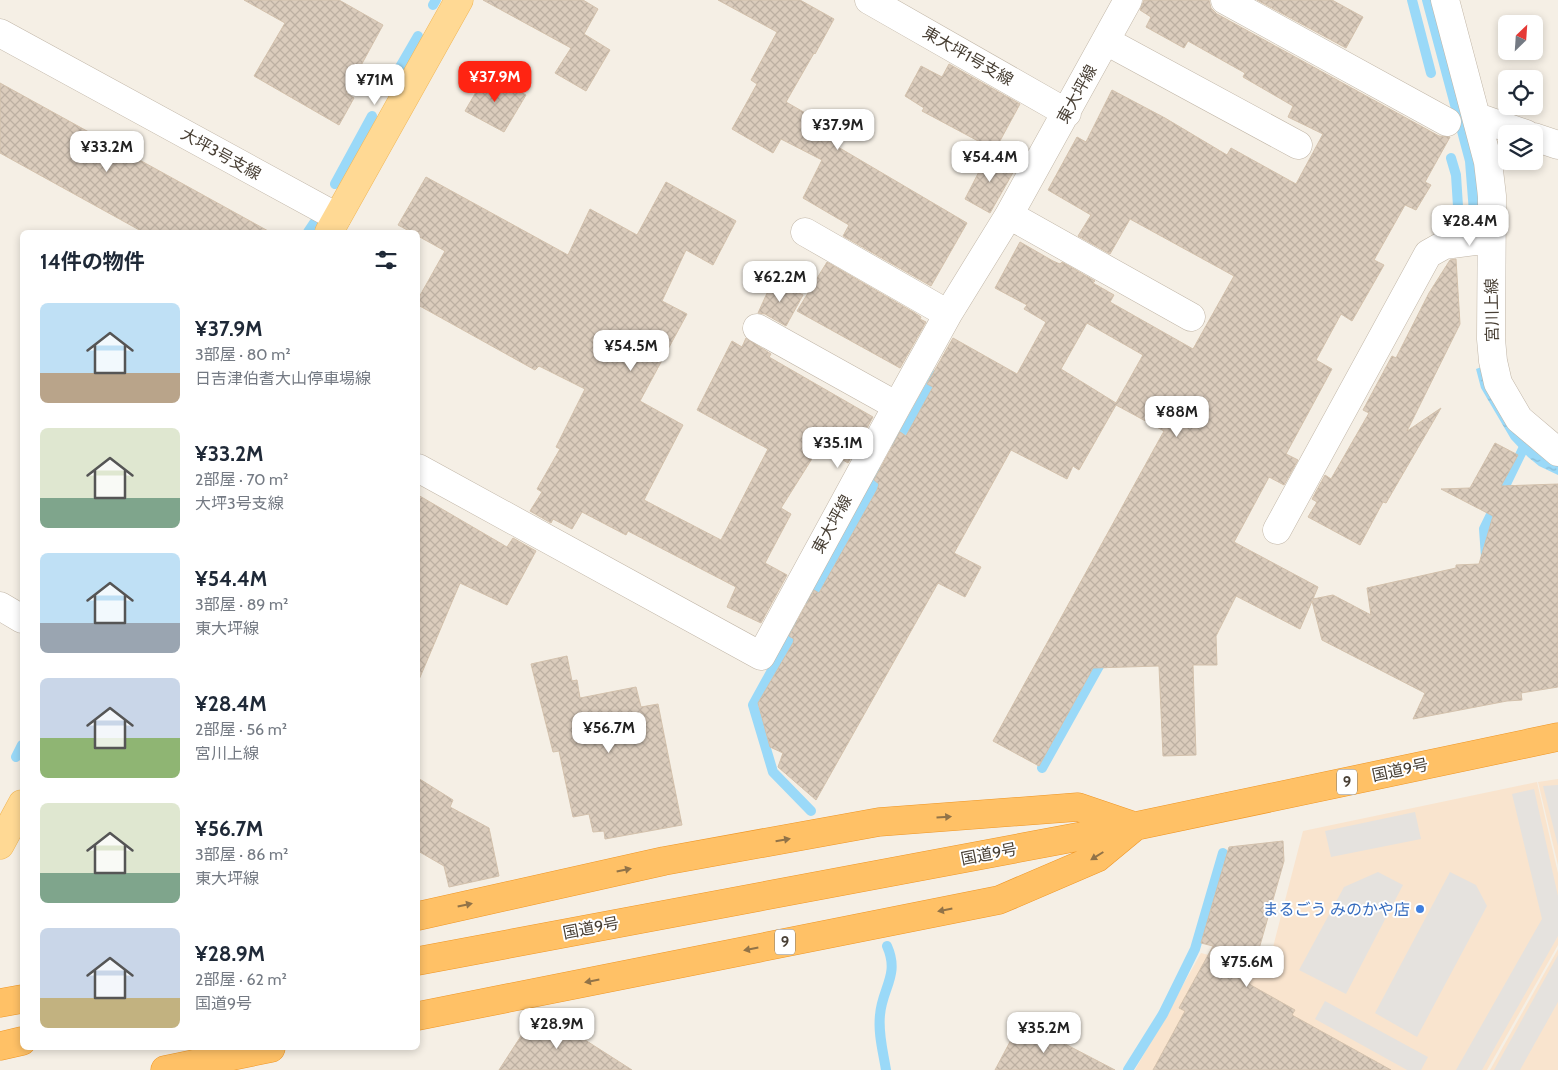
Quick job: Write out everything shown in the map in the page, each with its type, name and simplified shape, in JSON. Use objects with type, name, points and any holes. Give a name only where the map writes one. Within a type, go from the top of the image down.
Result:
[{"type":"highway","name":"国道9号","points":[[420,961],[1136,826],[1558,737]]},
{"type":"highway","points":[[420,916],[664,861],[879,822],[1078,806],[1136,826]]},
{"type":"highway","name":"9","points":[[420,1016],[999,900],[1097,858],[1136,826]]},
{"type":"highway","points":[[0,1003],[20,999]]},
{"type":"highway","points":[[0,1046],[20,1041]]},
{"type":"highway","points":[[165,1070],[261,1050]]},
{"type":"main road","points":[[333,225],[459,0]]},
{"type":"main road","points":[[0,846],[20,808]]},
{"type":"street","name":"東大坪1号支線","points":[[869,0],[1067,112]]},
{"type":"street","name":"東大坪線","points":[[420,469],[761,656],[948,314],[1009,216],[1128,0]]},
{"type":"street","points":[[1226,0],[1447,122]]},
{"type":"street","name":"宮川上線","points":[[1445,0],[1488,162],[1492,196],[1491,339],[1498,383],[1520,419],[1558,452]]},
{"type":"street","name":"大坪3号支線","points":[[0,33],[333,225]]},
{"type":"street","points":[[1106,41],[1298,145]]},
{"type":"street","points":[[1477,117],[1500,125]]},
{"type":"street","points":[[1543,140],[1558,145]]},
{"type":"street","points":[[1009,216],[1191,317]]},
{"type":"street","points":[[805,232],[948,314]]},
{"type":"street","points":[[1276,530],[1428,254],[1444,245],[1491,239]]},
{"type":"street","points":[[757,328],[897,406]]},
{"type":"street","points":[[0,606],[20,618]]},
{"type":"shaded area","points":[[1558,779],[1558,865],[1538,782]]},
{"type":"shaded area","name":"まるごう みのかや店","points":[[1537,782],[1558,873],[1558,945],[1487,1070],[1135,1070],[1201,953],[1267,970],[1303,831]]},
{"type":"shaded area","points":[[1558,785],[1558,846],[1543,786]]},
{"type":"shaded area","points":[[1534,789],[1558,896],[1558,936],[1482,1070],[1456,1070],[1542,919],[1512,794]]},
{"type":"shaded area","points":[[1415,812],[1421,839],[1331,857],[1325,831]]},
{"type":"shaded area","points":[[1378,872],[1403,885],[1346,994],[1299,970],[1344,887]]},
{"type":"shaded area","points":[[1450,872],[1476,885],[1487,906],[1417,1037],[1375,1013]]},
{"type":"shaded area","points":[[1558,949],[1558,1070],[1490,1070]]},
{"type":"shaded area","points":[[1558,955],[1558,1002],[1520,1070],[1494,1070]]},
{"type":"shaded area","points":[[1325,1001],[1428,1057],[1421,1070],[1407,1070],[1315,1019]]},
{"type":"water","points":[[1484,366],[1508,420],[1526,443],[1558,465],[1558,475],[1539,466],[1511,439],[1481,388],[1476,369]]},
{"type":"building","points":[[244,0],[339,0],[383,25],[346,93],[354,98],[339,125],[254,76],[285,23]]},
{"type":"building","points":[[483,0],[583,0],[598,9],[584,34],[610,50],[586,91],[555,73],[571,48]]},
{"type":"building","points":[[718,0],[800,0],[834,19],[786,102],[844,135],[838,147],[967,223],[931,286],[843,236],[849,225],[803,198],[822,160],[781,139],[773,153],[732,129],[757,84],[751,80],[777,32]]},
{"type":"building","points":[[1144,0],[1209,0],[1211,8],[1217,14],[1439,136],[1450,137],[1425,182],[1431,185],[1416,210],[1405,205],[1374,260],[1384,265],[1352,321],[1341,314],[1316,360],[1332,369],[1286,454],[1298,460],[1284,485],[1269,477],[1234,542],[1318,587],[1313,599],[1333,595],[1371,615],[1367,588],[1456,568],[1456,565],[1479,564],[1493,516],[1441,489],[1470,488],[1495,443],[1518,455],[1501,486],[1558,484],[1558,687],[1521,693],[1522,700],[1507,701],[1413,719],[1425,693],[1322,640],[1312,601],[1300,629],[1236,596],[1216,636],[1217,665],[1193,665],[1196,755],[1163,756],[1159,666],[1093,668],[1039,766],[993,741],[1164,431],[1116,405],[1079,470],[1073,466],[1067,479],[1011,450],[954,553],[981,567],[965,597],[938,583],[816,800],[778,767],[783,753],[770,747],[758,703],[793,643],[794,639],[789,636],[814,590],[819,593],[877,490],[879,484],[874,480],[900,432],[906,436],[933,387],[927,384],[953,338],[1017,374],[1046,322],[1024,309],[1027,305],[995,288],[1020,242],[1053,261],[1060,264],[1062,262],[1095,281],[1093,283],[1114,295],[1110,302],[1193,349],[1234,276],[1130,219],[1110,254],[1078,236],[1091,215],[1048,190],[1077,137],[1086,142],[1112,90],[1165,118],[1227,155],[1231,148],[1296,184],[1323,134],[1288,117],[1293,106],[1243,77],[1245,73],[1188,41],[1184,48],[1146,27],[1151,17],[1140,10]],"holes":[[[1087,323],[1143,355],[1116,403],[1061,369]]]},
{"type":"building","points":[[1257,0],[1332,0],[1363,17],[1346,48]]},
{"type":"building","points":[[949,64],[1020,104],[995,150],[922,111],[924,108],[905,96],[921,66],[942,77]]},
{"type":"building","points":[[487,73],[526,95],[504,132],[465,111]]},
{"type":"building","points":[[0,83],[266,230],[139,230],[0,153]]},
{"type":"building","points":[[988,154],[1015,169],[990,213],[965,199]]},
{"type":"building","points":[[426,177],[568,255],[590,209],[637,235],[666,182],[736,221],[713,265],[686,250],[662,301],[687,314],[640,401],[683,425],[644,500],[721,540],[768,449],[697,410],[732,341],[742,347],[746,338],[771,354],[769,357],[873,417],[848,463],[820,446],[781,508],[791,514],[765,563],[787,575],[761,623],[727,607],[736,587],[628,531],[626,535],[582,512],[572,529],[553,519],[551,523],[530,511],[542,492],[537,489],[560,449],[556,447],[585,389],[539,366],[535,370],[420,306],[420,295],[445,251],[420,237],[420,230],[407,230],[398,225]]},
{"type":"building","points":[[1456,259],[1460,324],[1407,431],[1441,408],[1386,503],[1383,502],[1360,545],[1308,517],[1317,502],[1312,499],[1325,475],[1331,479],[1369,413],[1363,410],[1392,356],[1396,358],[1429,293],[1450,260]]},
{"type":"building","points":[[827,262],[915,313],[926,322],[900,368],[797,311]]},
{"type":"building","points":[[773,280],[803,295],[786,326],[765,314],[758,313]]},
{"type":"building","points":[[420,496],[507,547],[513,538],[536,551],[507,605],[460,583],[420,677]]},
{"type":"building","points":[[567,656],[572,681],[577,680],[580,698],[636,687],[641,707],[658,704],[682,825],[605,839],[604,831],[593,832],[589,814],[573,817],[559,751],[553,752],[531,664]]},
{"type":"building","points":[[420,779],[453,800],[450,807],[489,828],[499,876],[449,887],[444,866],[420,852]]},
{"type":"building","points":[[1283,841],[1284,861],[1249,984],[1295,1010],[1292,1015],[1391,1070],[1153,1070],[1185,1011],[1179,1008],[1213,946],[1201,943],[1229,847]]},
{"type":"building","points":[[546,1015],[632,1070],[499,1070],[532,1019]]},
{"type":"building","points":[[1021,1021],[1115,1070],[995,1070]]},
{"type":"waterway","points":[[433,5],[436,0]]},
{"type":"waterway","points":[[1412,0],[1431,73]]},
{"type":"waterway","points":[[1427,0],[1470,161],[1474,212]]},
{"type":"waterway","points":[[389,86],[418,36]]},
{"type":"waterway","points":[[335,184],[372,116]]},
{"type":"waterway","points":[[1451,158],[1456,175],[1459,222]]},
{"type":"waterway","points":[[309,230],[314,223]]},
{"type":"waterway","points":[[897,446],[937,374]]},
{"type":"waterway","points":[[1486,557],[1484,529],[1524,447]]},
{"type":"waterway","points":[[810,601],[882,472]]},
{"type":"waterway","points":[[797,625],[753,705],[773,772],[811,811]]},
{"type":"waterway","points":[[1042,768],[1104,657]]},
{"type":"waterway","points":[[16,757],[20,749]]},
{"type":"waterway","points":[[1128,1070],[1163,1014],[1195,949],[1223,853]]},
{"type":"waterway","points":[[886,1070],[880,1022],[881,1005],[892,965],[887,946]]},
{"type":"place","name":"まるごう みのかや店","points":[[1420,909]]}]
